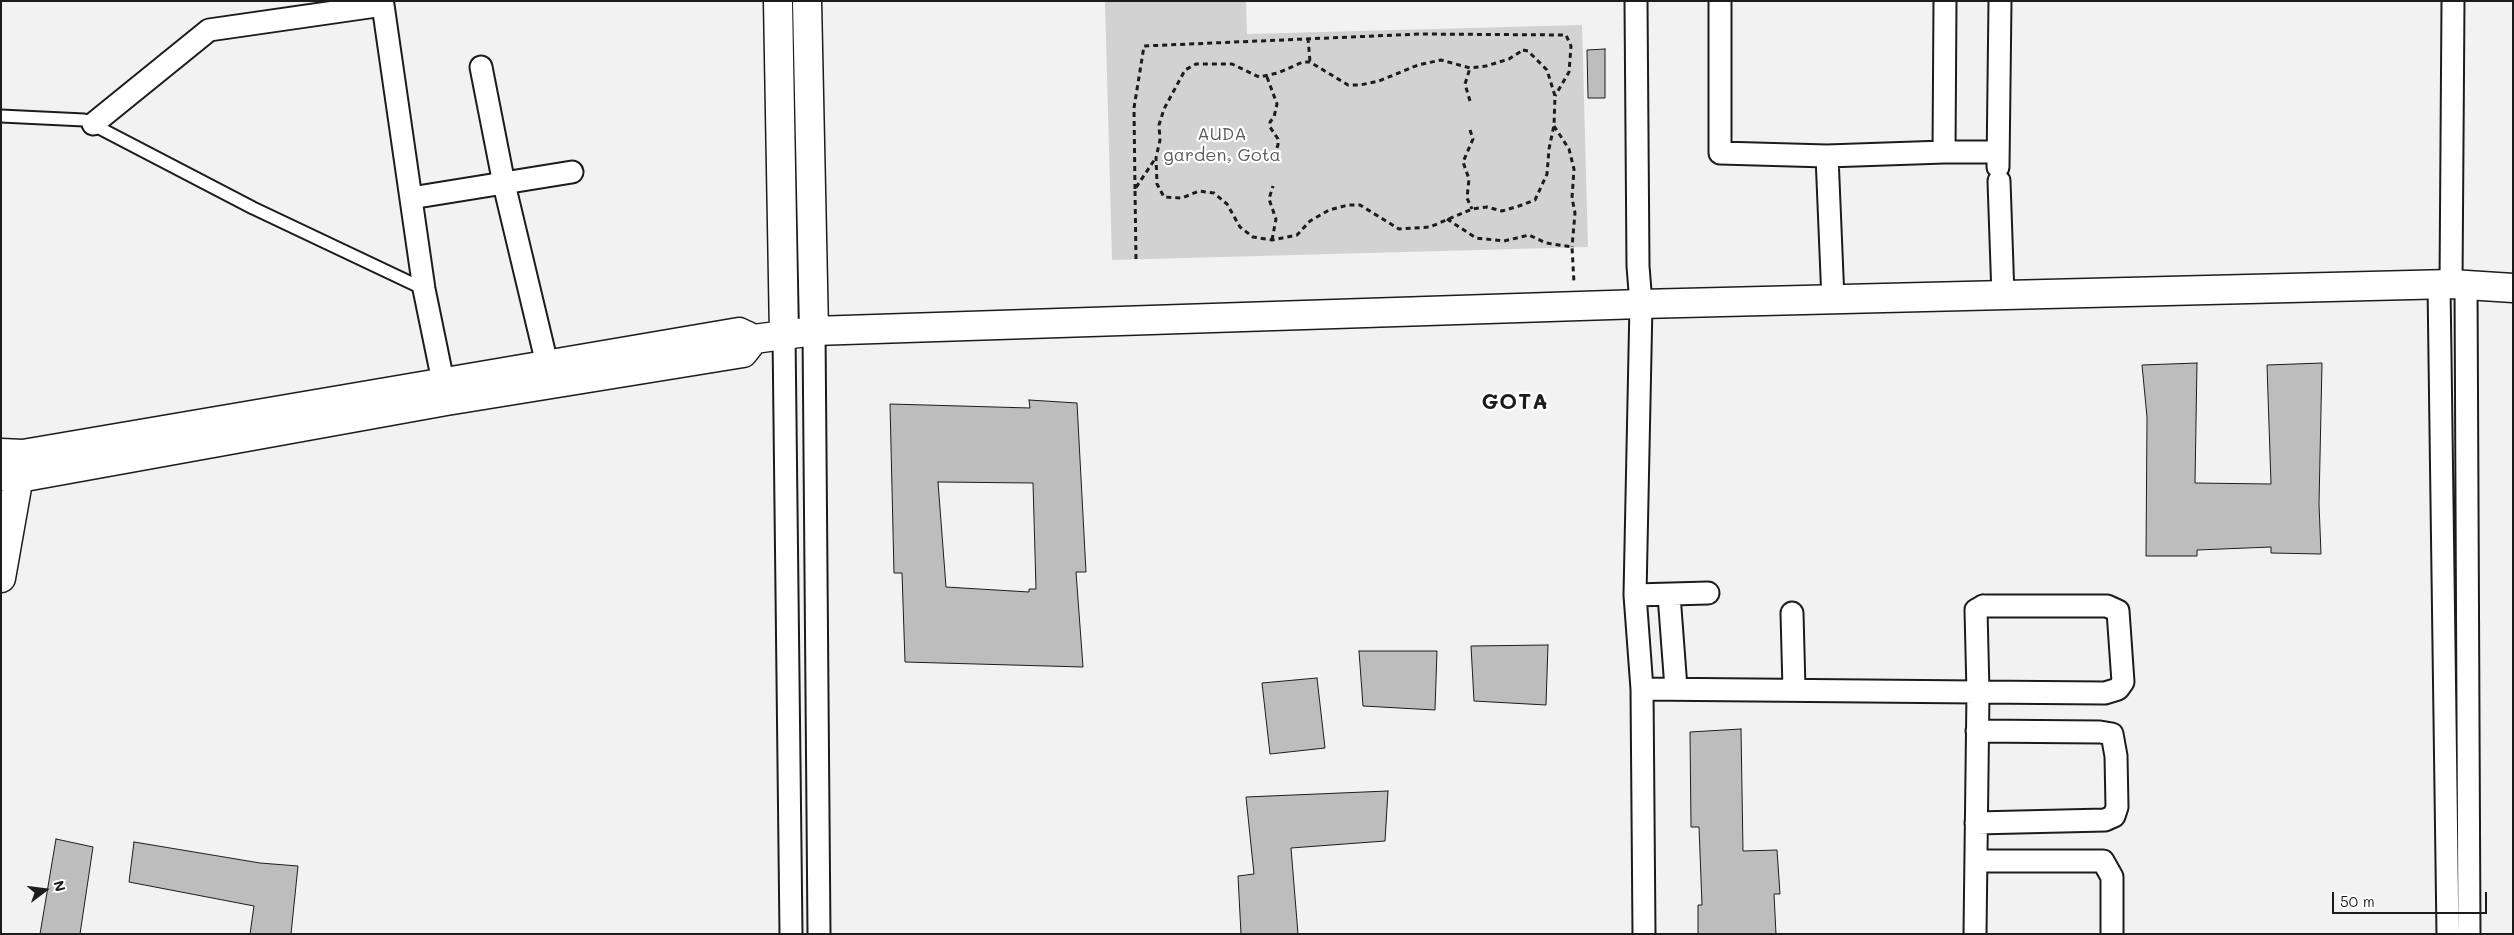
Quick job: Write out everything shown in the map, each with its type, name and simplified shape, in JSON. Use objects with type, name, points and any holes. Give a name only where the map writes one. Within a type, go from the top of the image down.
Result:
[{"type":"street","points":[[778,1],[791,934]]},
{"type":"street","points":[[807,1],[814,331],[819,934]]},
{"type":"street","points":[[1636,1],[1638,266],[1641,304],[1634,595],[1642,689],[1644,934]]},
{"type":"street","points":[[1720,1],[1720,153],[1828,156],[1944,152],[1998,167]]},
{"type":"street","points":[[1944,152],[1945,1]]},
{"type":"street","points":[[2000,1],[1998,167],[2003,296]]},
{"type":"street","points":[[2448,934],[2453,1]]},
{"type":"street","points":[[93,124],[209,30],[383,5],[424,289],[445,391]]},
{"type":"street","points":[[481,67],[504,184],[547,364]]},
{"type":"street","points":[[1828,156],[1833,300]]},
{"type":"street","points":[[411,198],[572,172]]},
{"type":"street","points":[[2452,285],[2469,934]]},
{"type":"street","points":[[445,391],[547,364],[739,332],[754,339],[814,331],[1641,304],[2452,285],[2513,288]]},
{"type":"street","points":[[1,578],[11,465],[445,391],[743,353],[754,339]]},
{"type":"street","points":[[1634,595],[1708,593]]},
{"type":"street","points":[[1669,595],[1676,688]]},
{"type":"street","points":[[1642,689],[1794,689],[1978,692],[2105,693],[2118,689],[2123,682],[2118,611],[2107,606],[1983,606],[1976,610],[1978,692],[1978,731],[1975,934]]},
{"type":"street","points":[[1792,613],[1794,689]]},
{"type":"street","points":[[1976,823],[2105,820],[2114,816],[2118,807],[2116,756],[2112,734],[2100,732],[1978,731]]},
{"type":"street","points":[[1976,861],[2103,861],[2112,877],[2112,934]]},
{"type":"lane","points":[[1,116],[84,120],[253,208],[424,289]]},
{"type":"path","points":[[1136,259],[1134,108],[1144,46],[1420,34],[1566,35],[1571,46],[1568,72],[1555,96]]},
{"type":"path","points":[[1308,38],[1310,62]]},
{"type":"path","points":[[1523,50],[1528,51],[1547,70],[1555,96],[1554,125],[1549,148],[1547,174],[1535,200],[1502,211],[1487,208],[1472,209],[1430,227],[1399,229],[1360,205],[1348,205],[1329,210],[1310,221],[1296,235],[1272,240],[1253,237],[1240,227],[1228,204],[1214,193],[1199,191],[1182,198],[1164,198],[1157,184],[1156,158],[1160,140],[1159,125],[1164,109],[1185,70],[1196,64],[1217,62],[1232,64],[1252,76],[1267,76],[1294,65],[1310,62],[1348,85],[1379,81],[1412,67],[1441,60],[1470,68],[1486,66],[1509,59],[1523,50]]},
{"type":"path","points":[[1470,68],[1465,84],[1470,101]]},
{"type":"path","points":[[1267,76],[1277,104],[1277,110],[1270,122],[1270,127],[1278,139],[1272,160]]},
{"type":"path","points":[[1554,125],[1569,149],[1574,169],[1572,198],[1575,213],[1572,247],[1575,306]]},
{"type":"path","points":[[1470,130],[1474,139],[1463,162],[1470,179],[1467,198],[1472,209]]},
{"type":"path","points":[[1134,188],[1156,158]]},
{"type":"path","points":[[1272,240],[1276,219],[1269,199],[1273,186]]},
{"type":"path","points":[[1447,219],[1476,238],[1504,240],[1529,235],[1546,243],[1572,247]]},
{"type":"green space","name":"AUDA garden, Gota","points":[[1105,1],[1246,1],[1247,34],[1582,25],[1588,247],[1112,260]]},
{"type":"building","points":[[1605,49],[1605,98],[1588,98],[1587,50]]},
{"type":"building","points":[[2197,363],[2195,483],[2271,484],[2267,365],[2322,363],[2319,504],[2321,554],[2271,553],[2271,547],[2197,550],[2197,556],[2146,556],[2147,417],[2142,365]]},
{"type":"building","points":[[1029,400],[1077,403],[1086,572],[1076,572],[1083,667],[905,662],[902,573],[894,573],[890,404],[1030,408]],"holes":[[[938,482],[1033,483],[1036,589],[1029,589],[1029,592],[946,587]]]},
{"type":"building","points":[[1548,645],[1546,705],[1474,701],[1471,646]]},
{"type":"building","points":[[1359,651],[1437,651],[1435,710],[1363,706]]},
{"type":"building","points":[[1317,678],[1325,748],[1270,754],[1262,683]]},
{"type":"building","points":[[1741,729],[1743,851],[1777,850],[1780,894],[1774,894],[1776,934],[1698,934],[1698,905],[1702,905],[1699,827],[1691,827],[1690,732]]},
{"type":"building","points":[[1388,791],[1385,841],[1291,848],[1298,934],[1241,934],[1238,876],[1254,874],[1246,797]]},
{"type":"building","points":[[56,839],[93,847],[80,934],[40,934]]},
{"type":"building","points":[[134,842],[260,863],[298,866],[291,934],[250,934],[254,906],[129,882]]},
{"type":"district","name":"GOTA","points":[[1515,402]]}]
